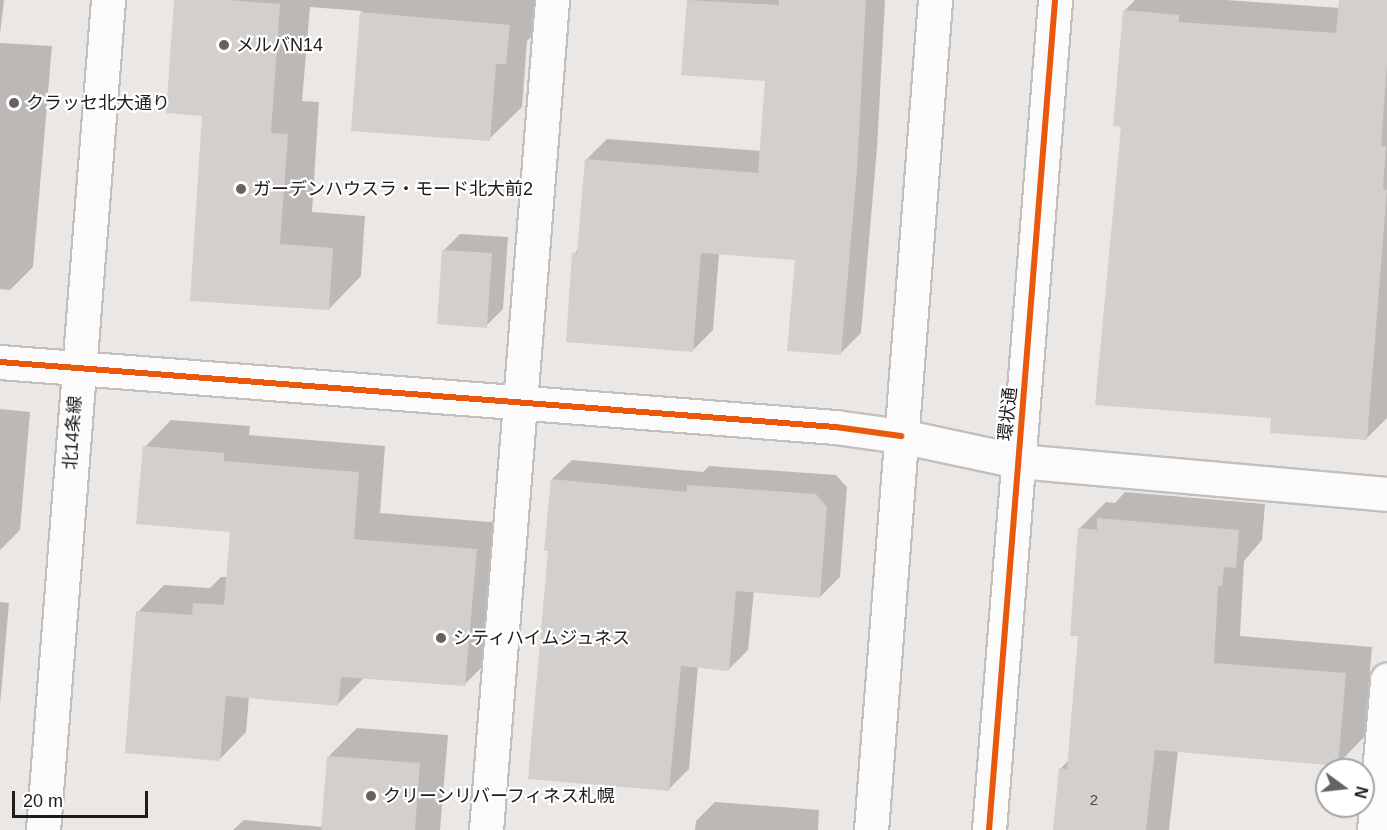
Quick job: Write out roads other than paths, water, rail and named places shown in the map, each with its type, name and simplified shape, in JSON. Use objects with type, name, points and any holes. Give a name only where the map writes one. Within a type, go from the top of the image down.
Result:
[{"type":"street","name":"北14条線","points":[[43,830],[108,0]]},
{"type":"street","points":[[486,830],[552,0]]},
{"type":"street","points":[[871,830],[935,0]]},
{"type":"street","name":"環状通","points":[[989,830],[1018,461],[1031,334],[1055,0]]},
{"type":"street","points":[[0,362],[835,427],[901,436],[1018,461],[1387,494]]},
{"type":"street","points":[[1374,830],[1387,680]]},
{"type":"place","name":"メルバN14","points":[[224,45]]},
{"type":"place","name":"クラッセ北大通り","points":[[14,103]]},
{"type":"place","name":"ガーデンハウスラ・モード北大前2","points":[[241,189]]},
{"type":"place","name":"シティハイムジュネス","points":[[441,638]]},
{"type":"place","name":"クリーンリバーフィネス札幌","points":[[371,796]]}]
